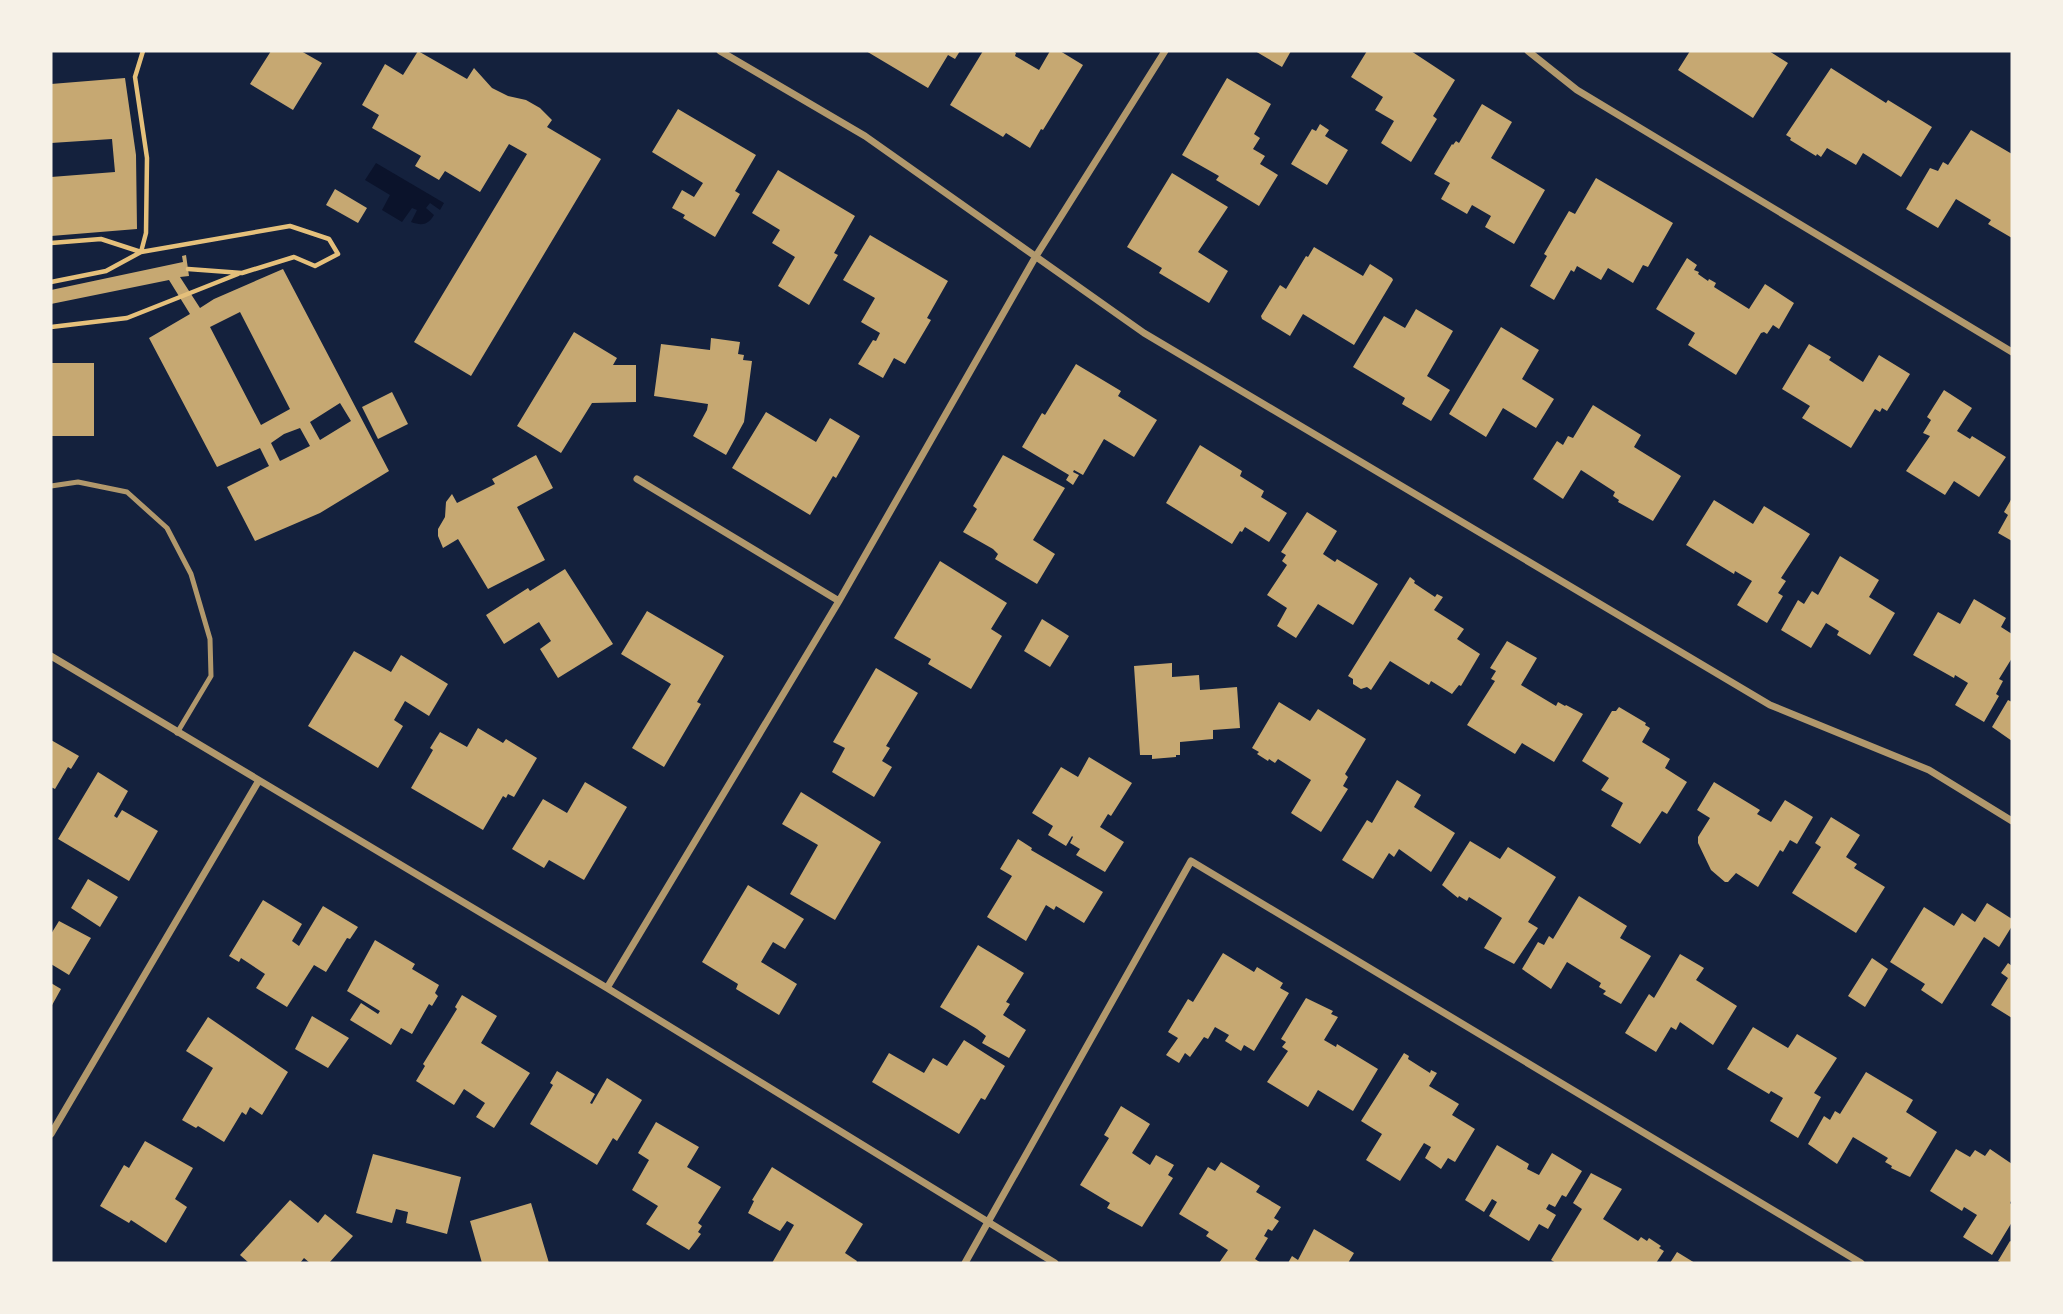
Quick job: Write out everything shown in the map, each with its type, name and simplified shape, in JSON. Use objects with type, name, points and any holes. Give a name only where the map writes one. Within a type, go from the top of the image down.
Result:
[{"type":"street","points":[[720,51],[865,136],[1144,333],[1770,705],[1929,770],[2012,821]]},
{"type":"street","points":[[607,988],[839,601],[1036,257],[1165,51]]},
{"type":"street","points":[[1528,51],[1577,90],[2012,352]]},
{"type":"street","points":[[637,479],[839,601]]},
{"type":"street","points":[[51,656],[607,988],[1055,1263]]},
{"type":"street","points":[[51,1134],[258,782]]},
{"type":"street","points":[[965,1263],[1191,861],[1861,1263]]},
{"type":"lane","points":[[51,486],[78,482],[127,492],[167,528],[191,574],[210,639],[211,677],[177,733]]},
{"type":"path","points":[[141,252],[146,233],[147,158],[135,77],[143,51]]},
{"type":"path","points":[[51,282],[106,271],[141,252],[290,226],[329,239],[338,254],[315,266],[294,257],[242,273],[127,318],[51,327]]},
{"type":"path","points":[[51,243],[101,239],[141,252]]},
{"type":"path","points":[[188,269],[242,273]]},
{"type":"water","points":[[376,163],[444,203],[440,210],[430,203],[426,208],[434,215],[427,223],[422,224],[411,222],[417,210],[412,208],[402,222],[382,210],[390,195],[365,180]]},
{"type":"building","points":[[271,51],[301,51],[322,63],[293,110],[250,84]]},
{"type":"building","points":[[418,51],[467,79],[474,68],[492,88],[540,108],[552,120],[547,127],[601,159],[471,376],[414,342],[527,154],[509,144],[480,192],[445,171],[439,180],[415,166],[421,156],[372,128],[379,115],[362,105],[385,64],[403,75]]},
{"type":"building","points":[[866,51],[960,51],[955,59],[948,55],[928,88]]},
{"type":"building","points":[[983,51],[1013,51],[1015,56],[1039,70],[1050,51],[1060,51],[1083,65],[1030,148],[1006,133],[1003,137],[950,105]]},
{"type":"building","points":[[1255,51],[1291,51],[1282,67]]},
{"type":"building","points":[[1367,51],[1411,51],[1455,80],[1433,116],[1437,119],[1411,162],[1381,143],[1394,121],[1375,110],[1383,97],[1351,77]]},
{"type":"building","points":[[1690,51],[1769,51],[1788,63],[1753,118],[1678,70]]},
{"type":"building","points":[[1831,68],[1886,103],[1888,100],[1932,127],[1901,177],[1863,153],[1856,165],[1827,148],[1821,157],[1817,154],[1816,156],[1786,135]]},
{"type":"building","points":[[125,78],[136,155],[137,229],[51,236],[51,177],[115,172],[112,139],[51,143],[51,84]]},
{"type":"building","points":[[1227,78],[1271,104],[1254,134],[1260,138],[1253,149],[1265,156],[1260,164],[1278,175],[1259,206],[1216,180],[1219,176],[1182,155]]},
{"type":"building","points":[[1482,104],[1512,122],[1491,158],[1545,190],[1514,244],[1485,227],[1491,216],[1472,205],[1467,214],[1441,199],[1450,183],[1434,174],[1452,144],[1456,141],[1459,143]]},
{"type":"building","points":[[678,109],[756,155],[735,191],[740,194],[715,237],[683,218],[685,215],[672,208],[682,190],[694,197],[703,183],[652,152]]},
{"type":"building","points":[[1320,124],[1329,130],[1325,136],[1348,150],[1327,185],[1291,164],[1312,129],[1316,131]]},
{"type":"building","points":[[1971,130],[2012,154],[2012,238],[1988,224],[1991,220],[1956,199],[1938,228],[1906,209],[1930,168],[1938,171],[1943,162],[1948,165]]},
{"type":"building","points":[[778,170],[855,216],[834,253],[838,255],[809,305],[778,286],[795,257],[772,243],[780,230],[752,213]]},
{"type":"building","points":[[1172,173],[1228,207],[1198,252],[1228,271],[1209,303],[1159,273],[1162,268],[1127,247]]},
{"type":"building","points":[[1596,178],[1673,223],[1648,267],[1643,265],[1633,283],[1608,268],[1601,280],[1577,266],[1574,272],[1571,270],[1554,300],[1530,286],[1547,256],[1544,254],[1569,211],[1575,214]]},
{"type":"building","points":[[335,189],[367,208],[358,223],[326,205]]},
{"type":"building","points":[[870,235],[948,281],[927,318],[931,320],[905,364],[894,358],[883,378],[858,364],[880,333],[861,322],[875,298],[843,280]]},
{"type":"building","points":[[1314,247],[1363,276],[1370,264],[1393,280],[1354,345],[1303,314],[1290,336],[1262,319],[1261,316],[1280,285],[1286,289]]},
{"type":"building","points":[[186,255],[189,276],[180,277],[200,308],[214,299],[283,269],[389,471],[320,513],[255,541],[227,487],[269,466],[260,448],[217,467],[149,338],[190,314],[169,280],[51,304],[51,290],[183,262],[182,256]],"holes":[[[240,312],[290,409],[261,425],[210,327]],[[340,403],[351,421],[320,440],[310,422]],[[300,428],[310,446],[280,461],[271,443]]]},
{"type":"building","points":[[1687,258],[1697,265],[1694,270],[1699,272],[1698,274],[1716,283],[1714,287],[1749,309],[1765,284],[1794,303],[1779,329],[1773,325],[1767,334],[1761,333],[1736,375],[1688,345],[1695,333],[1656,309]]},
{"type":"building","points":[[1416,309],[1453,331],[1427,376],[1450,390],[1431,421],[1402,404],[1405,398],[1353,367],[1384,316],[1405,328]]},
{"type":"building","points":[[1501,327],[1539,350],[1522,379],[1554,399],[1536,428],[1503,408],[1486,437],[1449,414]]},
{"type":"building","points":[[574,332],[617,358],[613,365],[636,365],[636,402],[592,403],[561,453],[517,426]]},
{"type":"building","points":[[711,338],[740,342],[738,354],[744,355],[743,360],[752,361],[744,422],[726,455],[693,436],[708,404],[654,396],[661,344],[710,350]]},
{"type":"building","points":[[1809,344],[1863,382],[1879,355],[1910,374],[1887,411],[1882,408],[1880,412],[1875,409],[1851,448],[1802,418],[1810,406],[1782,389]]},
{"type":"building","points":[[51,363],[94,363],[94,436],[51,436]]},
{"type":"building","points":[[1076,364],[1121,391],[1118,396],[1157,420],[1134,457],[1104,439],[1083,475],[1074,470],[1073,472],[1079,475],[1073,485],[1066,480],[1069,475],[1022,447]]},
{"type":"building","points":[[1944,390],[1972,408],[1957,431],[1970,439],[1972,436],[2006,457],[1979,497],[1954,481],[1945,495],[1906,471],[1930,436],[1923,433],[1931,420],[1927,417]]},
{"type":"building","points":[[392,392],[408,424],[378,439],[362,407]]},
{"type":"building","points":[[1593,405],[1641,435],[1634,447],[1681,476],[1653,521],[1618,502],[1613,496],[1615,492],[1581,470],[1563,499],[1533,479],[1557,441],[1563,445],[1568,436],[1573,438]]},
{"type":"building","points":[[766,412],[816,442],[830,418],[860,436],[836,478],[833,476],[810,515],[732,468]]},
{"type":"building","points":[[1200,445],[1242,471],[1240,476],[1264,491],[1261,497],[1287,513],[1269,542],[1245,527],[1232,544],[1166,503]]},
{"type":"building","points":[[536,455],[553,488],[517,507],[545,560],[488,589],[458,539],[443,548],[438,529],[445,517],[446,502],[452,494],[457,503],[495,484],[492,479]]},
{"type":"building","points":[[1003,455],[1065,488],[1033,540],[1055,554],[1037,584],[995,559],[998,554],[993,549],[963,532],[977,509],[973,506]]},
{"type":"building","points":[[2012,498],[2012,541],[1998,533],[2008,515],[2004,512]]},
{"type":"building","points":[[1714,500],[1753,524],[1764,506],[1810,534],[1781,578],[1786,581],[1778,593],[1783,596],[1767,623],[1737,605],[1752,581],[1735,571],[1734,574],[1686,545]]},
{"type":"building","points":[[1307,512],[1337,531],[1323,554],[1335,562],[1337,559],[1378,584],[1353,625],[1318,604],[1296,638],[1277,626],[1287,608],[1267,595],[1287,565],[1282,561],[1286,555],[1281,552]]},
{"type":"building","points":[[1840,556],[1879,580],[1869,597],[1895,613],[1870,655],[1837,635],[1839,631],[1826,623],[1811,648],[1781,630],[1798,600],[1804,604],[1812,591],[1818,595]]},
{"type":"building","points":[[940,561],[1007,603],[991,629],[1002,636],[971,689],[928,664],[931,659],[894,638]]},
{"type":"building","points":[[565,569],[613,644],[558,678],[540,649],[551,641],[539,622],[504,644],[486,615],[528,588],[530,591]]},
{"type":"building","points":[[1410,577],[1414,583],[1435,597],[1437,594],[1443,597],[1434,610],[1464,629],[1457,639],[1480,654],[1461,686],[1452,694],[1431,681],[1429,685],[1390,661],[1371,690],[1367,687],[1361,689],[1353,684],[1353,679],[1348,676]]},
{"type":"building","points":[[1974,599],[2006,618],[2001,627],[2012,634],[2012,658],[1999,679],[2003,681],[1996,694],[1999,696],[1984,722],[1955,705],[1968,683],[1913,655],[1938,612],[1960,624]]},
{"type":"building","points":[[647,611],[724,656],[697,702],[701,704],[664,767],[632,748],[671,684],[621,654]]},
{"type":"building","points":[[1042,619],[1069,636],[1050,667],[1024,651]]},
{"type":"building","points":[[1507,641],[1537,658],[1521,685],[1556,706],[1558,702],[1583,714],[1554,762],[1522,743],[1515,754],[1467,725],[1495,681],[1491,679],[1496,671],[1490,668]]},
{"type":"building","points":[[354,651],[391,672],[401,655],[448,684],[429,716],[405,701],[394,720],[403,726],[378,768],[308,726]]},
{"type":"building","points":[[1172,663],[1172,677],[1199,675],[1200,690],[1237,687],[1240,728],[1213,730],[1213,739],[1180,742],[1180,755],[1176,757],[1152,759],[1152,755],[1140,755],[1134,666]]},
{"type":"building","points":[[876,668],[918,693],[886,746],[890,748],[882,761],[892,767],[874,797],[832,772],[845,748],[833,742]]},
{"type":"building","points":[[2008,700],[2012,702],[2012,741],[1992,727]]},
{"type":"building","points":[[1279,702],[1310,721],[1318,709],[1366,739],[1345,774],[1348,777],[1343,786],[1348,789],[1321,832],[1291,813],[1311,780],[1278,759],[1275,763],[1269,759],[1268,761],[1252,748]]},
{"type":"building","points":[[1619,707],[1646,723],[1650,728],[1642,742],[1670,759],[1665,768],[1687,782],[1667,814],[1662,811],[1640,844],[1611,826],[1623,803],[1601,790],[1609,778],[1582,761],[1612,711]]},
{"type":"building","points":[[478,728],[503,743],[506,739],[537,758],[514,797],[508,794],[506,798],[503,796],[483,830],[411,788],[440,732],[467,747]]},
{"type":"building","points":[[51,740],[79,756],[71,769],[68,767],[55,789],[51,787]]},
{"type":"building","points":[[1089,757],[1132,783],[1111,816],[1108,814],[1100,827],[1124,842],[1105,872],[1076,855],[1080,849],[1070,843],[1072,836],[1066,846],[1048,835],[1053,826],[1032,813],[1061,767],[1078,777]]},
{"type":"building","points":[[98,772],[128,791],[114,816],[117,818],[122,810],[158,831],[129,881],[58,839]]},
{"type":"building","points":[[1397,780],[1421,795],[1414,807],[1455,833],[1431,872],[1399,849],[1394,857],[1389,853],[1373,879],[1342,860],[1367,820],[1372,823]]},
{"type":"building","points":[[585,782],[627,807],[584,880],[549,860],[544,868],[512,849],[543,799],[567,813]]},
{"type":"building","points":[[1714,782],[1760,810],[1757,814],[1771,822],[1785,800],[1813,817],[1797,844],[1790,840],[1783,852],[1780,850],[1758,887],[1736,873],[1725,882],[1711,870],[1698,843],[1698,837],[1710,818],[1697,810]]},
{"type":"building","points":[[801,792],[881,842],[835,920],[790,894],[818,845],[782,824]]},
{"type":"building","points":[[1831,817],[1860,835],[1846,857],[1857,864],[1854,868],[1885,887],[1856,933],[1792,893],[1821,847],[1815,843]]},
{"type":"building","points":[[1018,839],[1032,848],[1031,850],[1103,892],[1084,923],[1056,906],[1054,910],[1046,905],[1026,941],[987,917],[1012,876],[1000,869]]},
{"type":"building","points":[[1470,841],[1500,859],[1508,847],[1556,877],[1528,922],[1538,928],[1514,964],[1484,948],[1502,918],[1469,897],[1467,901],[1459,896],[1458,898],[1442,885]]},
{"type":"building","points":[[88,879],[118,897],[100,927],[71,908]]},
{"type":"building","points":[[748,885],[804,919],[785,949],[773,942],[761,962],[797,984],[779,1015],[736,989],[738,984],[702,962]]},
{"type":"building","points":[[1579,896],[1627,926],[1620,938],[1651,956],[1621,1004],[1603,994],[1606,991],[1599,987],[1601,983],[1567,962],[1551,989],[1522,969],[1538,942],[1544,945],[1549,936],[1553,939]]},
{"type":"building","points":[[263,900],[302,924],[292,941],[299,946],[323,906],[358,927],[350,939],[347,938],[326,972],[314,965],[287,1007],[256,988],[265,974],[241,958],[239,962],[229,956]]},
{"type":"building","points":[[1987,903],[2012,919],[2012,926],[1999,947],[1984,937],[1942,1004],[1921,990],[1925,984],[1890,962],[1924,907],[1954,926],[1962,913],[1975,922]]},
{"type":"building","points":[[59,921],[91,938],[69,975],[51,964],[51,934]]},
{"type":"building","points":[[375,940],[415,964],[412,969],[439,985],[435,993],[438,996],[432,1006],[429,1004],[412,1034],[401,1028],[391,1045],[350,1020],[361,1003],[378,1014],[380,1011],[347,991]]},
{"type":"building","points":[[978,945],[1024,973],[1006,1002],[1010,1004],[1003,1015],[1026,1030],[1009,1058],[982,1043],[986,1036],[977,1029],[940,1007]]},
{"type":"building","points":[[1223,953],[1254,972],[1257,967],[1283,983],[1280,988],[1289,993],[1254,1051],[1244,1045],[1241,1051],[1225,1041],[1229,1035],[1215,1027],[1208,1039],[1204,1037],[1190,1057],[1185,1053],[1179,1063],[1166,1055],[1178,1038],[1168,1032],[1188,999],[1193,1002]]},
{"type":"building","points":[[1680,954],[1704,968],[1696,980],[1737,1006],[1713,1045],[1680,1022],[1676,1030],[1671,1027],[1656,1052],[1625,1033],[1649,994],[1654,998]]},
{"type":"building","points":[[1872,958],[1888,969],[1865,1007],[1848,996]]},
{"type":"building","points":[[2008,963],[2012,966],[2012,1018],[1991,1005],[2008,978],[2001,973]]},
{"type":"building","points":[[51,983],[61,989],[51,1007]]},
{"type":"building","points":[[462,995],[497,1016],[481,1043],[530,1073],[494,1128],[476,1117],[485,1103],[464,1089],[454,1105],[416,1081],[425,1066],[423,1064],[457,1009],[455,1007]]},
{"type":"building","points":[[1306,998],[1333,1011],[1331,1014],[1338,1017],[1324,1040],[1336,1047],[1337,1044],[1378,1069],[1353,1111],[1318,1090],[1308,1107],[1267,1082],[1288,1051],[1282,1047],[1286,1042],[1281,1039]]},
{"type":"building","points":[[312,1016],[349,1038],[328,1068],[295,1049]]},
{"type":"building","points":[[208,1017],[288,1072],[262,1115],[250,1107],[246,1115],[242,1112],[224,1142],[198,1126],[196,1128],[182,1120],[213,1068],[186,1051]]},
{"type":"building","points":[[1753,1027],[1788,1048],[1797,1034],[1837,1058],[1814,1093],[1821,1097],[1798,1138],[1770,1121],[1783,1098],[1771,1091],[1769,1094],[1727,1069]]},
{"type":"building","points":[[964,1040],[1005,1066],[985,1100],[981,1098],[959,1134],[872,1082],[889,1053],[924,1073],[933,1058],[947,1066]]},
{"type":"building","points":[[1404,1053],[1409,1056],[1408,1059],[1430,1073],[1431,1070],[1437,1073],[1429,1086],[1459,1104],[1452,1115],[1475,1129],[1455,1162],[1448,1158],[1441,1169],[1425,1158],[1431,1147],[1424,1143],[1400,1181],[1366,1160],[1382,1134],[1361,1121]]},
{"type":"building","points":[[557,1071],[595,1094],[590,1103],[592,1104],[607,1078],[642,1100],[617,1141],[613,1138],[597,1165],[530,1124],[553,1085],[550,1083]]},
{"type":"building","points":[[1866,1072],[1913,1100],[1906,1112],[1937,1132],[1910,1177],[1891,1168],[1892,1166],[1885,1162],[1888,1158],[1853,1137],[1837,1164],[1808,1144],[1824,1116],[1830,1120],[1835,1111],[1840,1114]]},
{"type":"building","points":[[1121,1106],[1150,1124],[1132,1153],[1150,1165],[1156,1155],[1174,1165],[1168,1175],[1173,1178],[1142,1227],[1107,1208],[1110,1203],[1080,1185],[1109,1138],[1104,1135]]},
{"type":"building","points":[[656,1122],[699,1147],[687,1167],[721,1187],[698,1223],[702,1226],[698,1232],[701,1234],[689,1250],[646,1224],[658,1206],[632,1190],[649,1160],[638,1153]]},
{"type":"building","points":[[145,1141],[193,1168],[175,1199],[187,1207],[166,1243],[131,1220],[129,1223],[100,1206],[124,1165],[129,1168]]},
{"type":"building","points":[[1497,1145],[1529,1164],[1527,1169],[1539,1175],[1552,1153],[1582,1171],[1566,1197],[1562,1195],[1555,1207],[1549,1204],[1546,1209],[1556,1215],[1548,1229],[1539,1224],[1529,1241],[1489,1216],[1497,1202],[1492,1199],[1484,1212],[1465,1200]]},
{"type":"building","points":[[1956,1149],[1970,1157],[1975,1150],[1985,1156],[1990,1149],[2012,1164],[2012,1222],[1992,1255],[1963,1237],[1977,1215],[1964,1207],[1962,1211],[1930,1191]]},
{"type":"building","points":[[373,1154],[461,1177],[447,1234],[406,1223],[408,1212],[396,1209],[392,1223],[356,1213]]},
{"type":"building","points":[[1221,1162],[1260,1186],[1256,1192],[1281,1207],[1274,1218],[1279,1221],[1272,1231],[1268,1229],[1264,1236],[1268,1238],[1255,1259],[1261,1263],[1219,1263],[1228,1250],[1206,1236],[1209,1232],[1179,1214],[1208,1167],[1215,1171]]},
{"type":"building","points":[[772,1167],[863,1224],[845,1253],[857,1261],[856,1263],[772,1263],[794,1225],[787,1221],[780,1231],[748,1213],[754,1201],[752,1200]]},
{"type":"building","points":[[1591,1173],[1622,1189],[1603,1219],[1638,1241],[1641,1237],[1647,1241],[1649,1238],[1661,1246],[1659,1248],[1664,1251],[1656,1263],[1556,1263],[1551,1260],[1582,1209],[1573,1203]]},
{"type":"building","points":[[290,1200],[318,1223],[325,1214],[353,1236],[329,1263],[310,1263],[304,1258],[300,1263],[249,1263],[240,1255]]},
{"type":"building","points":[[531,1203],[549,1263],[482,1263],[470,1221]]},
{"type":"building","points":[[1314,1229],[1354,1253],[1348,1263],[1288,1263],[1292,1256],[1298,1260]]},
{"type":"building","points":[[2010,1241],[2012,1263],[2002,1263],[1998,1261]]},
{"type":"building","points":[[1677,1252],[1695,1263],[1670,1263]]}]
